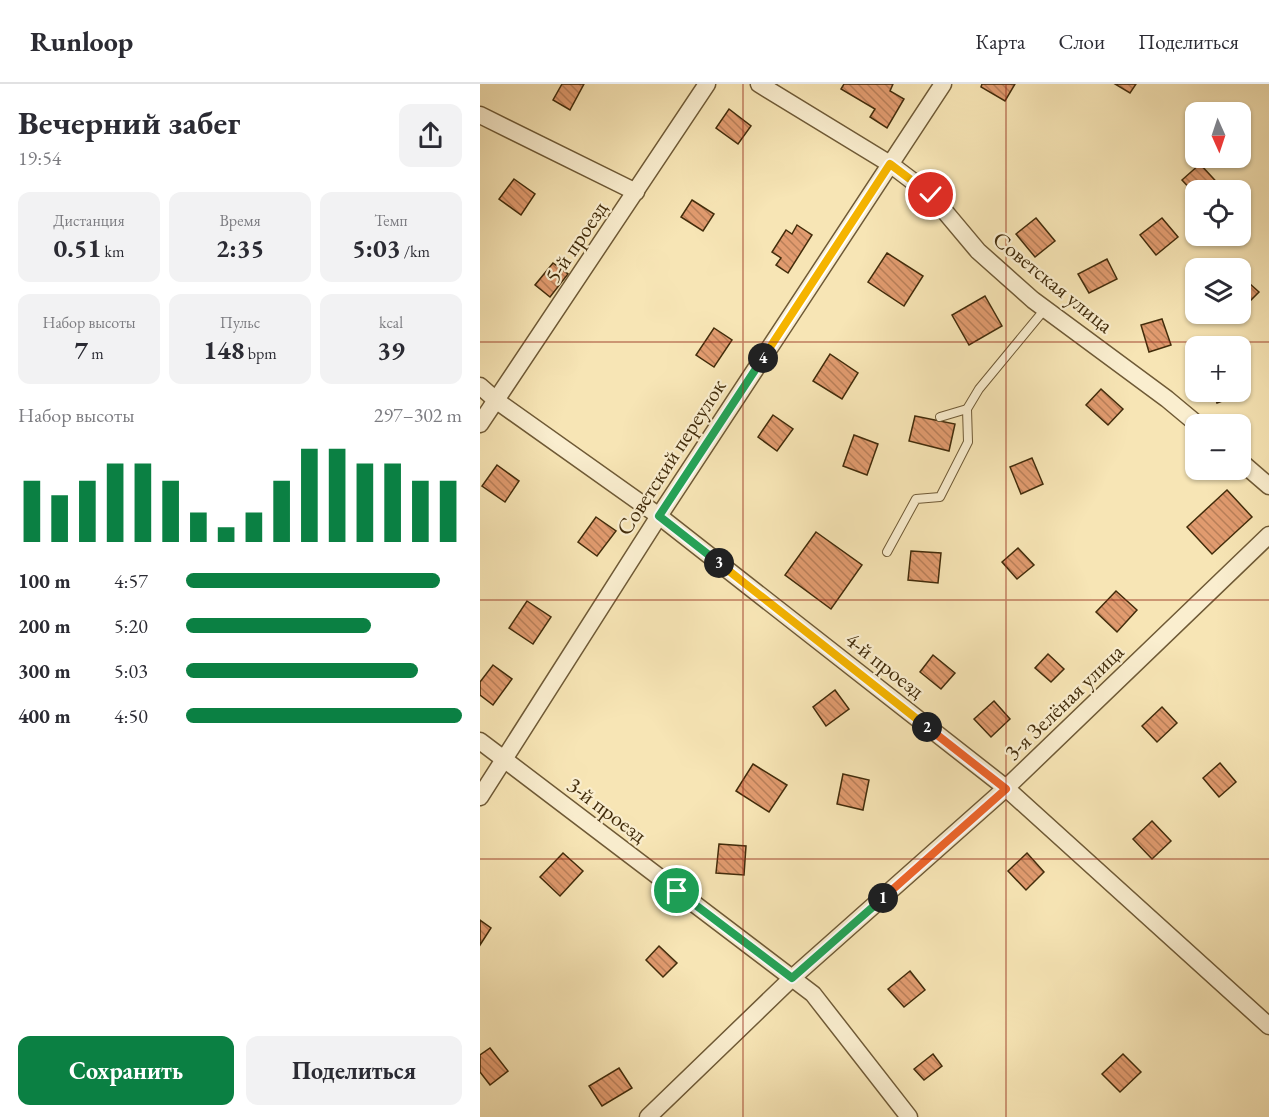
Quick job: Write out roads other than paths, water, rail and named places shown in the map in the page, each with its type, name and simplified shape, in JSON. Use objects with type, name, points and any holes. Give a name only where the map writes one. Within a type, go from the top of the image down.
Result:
[{"type":"street","name":"5-й проезд","points":[[480,423],[706,84]]},
{"type":"street","name":"Советская улица","points":[[759,84],[890,164],[931,195],[978,251],[1046,309],[1185,414]]},
{"type":"street","name":"Советский переулок","points":[[480,797],[659,516],[943,84]]},
{"type":"street","points":[[480,115],[636,192]]},
{"type":"street","name":"4-й проезд","points":[[480,386],[659,516],[1006,789],[1269,1026]]},
{"type":"street","points":[[1251,470],[1269,486]]},
{"type":"street","name":"3-я Зелёная улица","points":[[648,1117],[792,978],[1006,789],[1269,535]]},
{"type":"street","name":"3-й проезд","points":[[480,741],[813,994],[909,1117]]},
{"type":"lane","points":[[887,552],[916,499],[940,497],[968,442],[967,409],[979,390],[1046,309]]},
{"type":"lane","points":[[940,417],[967,409]]}]
